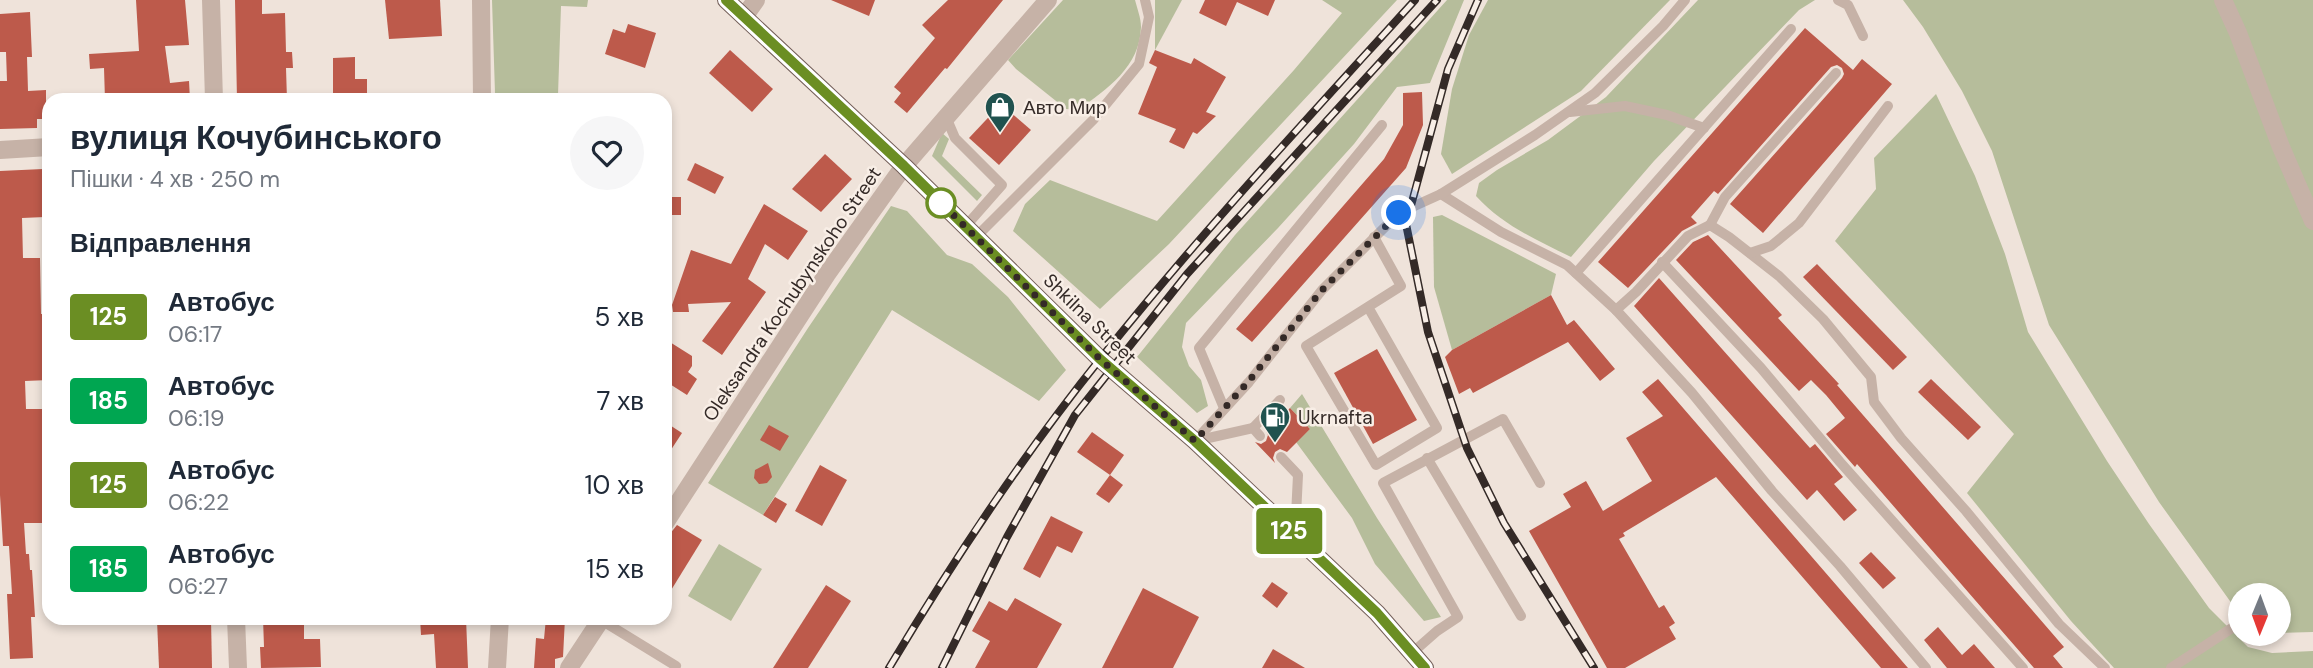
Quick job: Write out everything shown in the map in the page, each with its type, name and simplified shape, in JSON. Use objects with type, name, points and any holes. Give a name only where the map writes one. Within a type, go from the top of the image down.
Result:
[{"type":"main road","name":"Shkilna Street","points":[[726,0],[904,166],[1100,359],[1195,441],[1377,613],[1425,668]]},
{"type":"street","points":[[211,0],[214,93]]},
{"type":"street","points":[[481,0],[484,93]]},
{"type":"street","points":[[744,17],[756,0]]},
{"type":"street","name":"Oleksandra Kochubynskoho Street","points":[[672,512],[827,274],[904,166],[1048,0]]},
{"type":"street","points":[[2223,0],[2313,221]]},
{"type":"street","points":[[0,150],[42,147]]},
{"type":"street","points":[[236,625],[238,668]]},
{"type":"street","points":[[498,668],[500,625]]},
{"type":"street","points":[[569,668],[598,625]]},
{"type":"lane","points":[[971,232],[1093,120],[1139,64],[1149,17],[1145,0]]},
{"type":"lane","points":[[1195,441],[1248,382],[1322,290],[1399,213],[1441,194],[1595,93],[1663,26],[1685,0]]},
{"type":"lane","points":[[1838,0],[1848,5],[1863,36]]},
{"type":"lane","points":[[1576,273],[1791,29]]},
{"type":"lane","points":[[1616,310],[1688,236],[1710,225],[1725,197],[1836,73]]},
{"type":"lane","points":[[1567,112],[1625,106],[1667,115],[1704,128]]},
{"type":"lane","points":[[1750,253],[1771,246],[1799,223],[1888,106]]},
{"type":"lane","points":[[946,117],[955,138],[1002,186],[971,232]]},
{"type":"lane","points":[[1224,408],[1199,348],[1382,125]]},
{"type":"lane","points":[[1441,194],[1501,232],[1567,265],[1616,310],[1692,393],[1772,491],[1926,668]]},
{"type":"lane","points":[[1710,225],[1779,275],[1823,319],[1871,377],[1874,402],[1901,438],[1966,511],[2059,624],[2105,668]]},
{"type":"lane","points":[[1368,307],[1437,428],[1376,465],[1306,346],[1401,286],[1374,237]]},
{"type":"lane","points":[[1662,262],[1761,368],[2023,668]]},
{"type":"lane","points":[[1195,441],[1256,432],[1280,400]]},
{"type":"lane","points":[[1412,653],[1458,617],[1383,483],[1503,419],[1540,483]]},
{"type":"lane","points":[[1281,457],[1298,475],[1295,536]]},
{"type":"lane","points":[[1427,458],[1521,616]]},
{"type":"lane","points":[[611,625],[676,666],[675,668]]},
{"type":"lane","points":[[2171,668],[2228,631]]},
{"type":"green space","points":[[492,0],[588,0],[587,7],[561,6],[558,93],[495,93]]},
{"type":"green space","points":[[1063,0],[1135,0],[1141,24],[1135,54],[1120,76],[1078,110],[1066,109],[1008,60]]},
{"type":"green space","points":[[1155,0],[1182,0],[1155,50]]},
{"type":"green space","points":[[1322,0],[1397,0],[1169,244],[1100,309],[1013,231],[1025,204],[1050,180],[1157,221],[1342,13]]},
{"type":"green space","points":[[1447,0],[1464,0],[1430,83],[1397,87],[1354,144],[1186,323],[1182,347],[1189,366],[1201,380],[1208,406],[1197,413],[1137,357],[1235,235]]},
{"type":"green space","points":[[1488,0],[1670,0],[1581,91],[1452,174],[1441,154],[1452,89],[1469,35]]},
{"type":"green space","points":[[1698,0],[1815,0],[1799,10],[1654,161],[1571,257],[1509,224],[1476,196],[1479,183],[1548,140],[1606,97]]},
{"type":"green space","points":[[1903,0],[2313,0],[2313,632],[2291,633],[2291,583],[2228,583],[2228,598],[2159,502],[2049,325],[1992,151],[1962,91]]},
{"type":"green space","points":[[1936,94],[1975,176],[2005,254],[2028,332],[2149,524],[2209,608],[2228,627],[2228,646],[2247,646],[2272,653],[2313,651],[2313,668],[2114,668],[2071,621],[1967,493],[2014,434],[1835,241],[1876,189],[1874,158]]},
{"type":"green space","points":[[942,133],[949,139],[942,156],[982,195],[977,201],[932,156]]},
{"type":"green space","points":[[891,206],[907,211],[947,255],[972,264],[1008,297],[1066,370],[1039,401],[892,310],[763,515],[708,483]]},
{"type":"green space","points":[[1442,215],[1556,274],[1551,295],[1452,350],[1434,287],[1433,217]]},
{"type":"green space","points":[[1302,394],[1441,617],[1424,621],[1375,564],[1352,518],[1296,442],[1310,429],[1290,408]]},
{"type":"green space","points":[[719,544],[762,569],[731,621],[688,596]]},
{"type":"building","points":[[136,0],[185,0],[189,45],[165,46],[170,83],[189,81],[190,93],[105,93],[104,68],[90,69],[89,54],[139,51]]},
{"type":"building","points":[[235,0],[262,0],[262,14],[285,13],[286,52],[292,52],[293,68],[286,68],[287,93],[237,93]]},
{"type":"building","points":[[385,0],[440,0],[442,36],[389,39]]},
{"type":"building","points":[[831,0],[875,0],[869,16]]},
{"type":"building","points":[[948,0],[1003,0],[907,113],[894,102],[901,93],[894,87],[935,38],[922,25]]},
{"type":"building","points":[[1205,0],[1275,0],[1268,16],[1237,2],[1226,26],[1199,13]]},
{"type":"building","points":[[30,12],[32,57],[27,57],[28,91],[46,90],[46,93],[42,93],[42,119],[37,119],[37,128],[0,129],[0,81],[7,81],[6,52],[0,52],[0,14]]},
{"type":"building","points":[[628,24],[656,33],[645,68],[605,54],[613,29],[625,33]]},
{"type":"building","points":[[1805,28],[1853,70],[1862,59],[1892,84],[1763,233],[1730,204],[1842,78],[1842,68],[1837,65],[1831,67],[1718,194],[1714,191],[1691,217],[1697,223],[1682,231],[1628,288],[1598,262]]},
{"type":"building","points":[[730,50],[773,89],[752,112],[709,73]]},
{"type":"building","points":[[1155,50],[1191,64],[1194,58],[1226,77],[1206,112],[1216,116],[1197,134],[1193,132],[1184,149],[1169,142],[1176,129],[1138,114],[1157,67],[1149,63]]},
{"type":"building","points":[[355,57],[355,79],[367,79],[367,93],[333,93],[333,58]]},
{"type":"building","points":[[1422,92],[1423,125],[1406,168],[1252,342],[1236,329],[1384,159],[1403,125],[1403,93]]},
{"type":"building","name":"Авто Мир","points":[[1001,104],[1031,130],[999,165],[969,138]]},
{"type":"building","points":[[825,154],[852,179],[821,212],[792,189]]},
{"type":"building","points":[[695,163],[724,177],[715,194],[687,180]]},
{"type":"building","points":[[42,169],[42,217],[22,218],[23,258],[40,258],[42,314],[42,380],[25,381],[26,409],[42,409],[42,523],[24,523],[26,554],[29,554],[32,570],[35,617],[31,617],[33,658],[10,659],[7,594],[12,594],[9,546],[3,546],[0,495],[0,171]]},
{"type":"building","points":[[672,197],[681,197],[681,215],[672,215]]},
{"type":"building","points":[[764,204],[808,231],[788,260],[765,244],[748,279],[766,292],[722,355],[702,341],[731,302],[688,304],[689,312],[673,312],[672,305],[691,250],[731,264]]},
{"type":"building","points":[[1708,235],[1782,315],[1778,318],[1839,384],[1837,385],[2064,647],[2053,656],[2063,668],[2034,668],[1857,464],[1855,467],[1826,434],[1845,418],[1826,395],[1811,380],[1799,391],[1676,260],[1693,242]]},
{"type":"building","points":[[1817,264],[1907,357],[1893,370],[1803,277]]},
{"type":"building","points":[[1659,278],[1810,448],[1815,444],[1843,477],[1834,484],[1857,510],[1844,521],[1817,490],[1807,500],[1634,306]]},
{"type":"building","points":[[1551,295],[1567,325],[1574,320],[1615,369],[1600,381],[1568,342],[1473,393],[1470,388],[1459,394],[1445,357],[1452,350]]},
{"type":"building","points":[[672,343],[692,356],[692,366],[688,372],[697,379],[687,395],[672,385]]},
{"type":"building","points":[[1377,349],[1417,420],[1373,444],[1334,373]]},
{"type":"building","points":[[1658,379],[1908,668],[1881,668],[1716,477],[1623,533],[1625,536],[1619,539],[1659,608],[1664,605],[1675,623],[1669,627],[1676,639],[1625,668],[1607,668],[1529,531],[1571,507],[1563,494],[1586,481],[1603,511],[1652,481],[1626,438],[1663,416],[1642,392]]},
{"type":"building","points":[[1931,379],[1981,427],[1968,440],[1918,392]]},
{"type":"building","points":[[1290,408],[1310,429],[1287,452],[1280,449],[1275,452],[1275,463],[1255,442],[1261,444],[1266,441],[1266,431]]},
{"type":"building","points":[[769,425],[789,436],[780,451],[760,440]]},
{"type":"building","points":[[672,427],[682,433],[672,448]]},
{"type":"building","points":[[1092,432],[1124,455],[1110,475],[1077,452]]},
{"type":"building","points":[[768,463],[772,477],[767,483],[759,484],[754,478],[755,470]]},
{"type":"building","points":[[820,465],[847,480],[822,526],[795,511]]},
{"type":"building","points":[[1110,475],[1123,485],[1109,503],[1096,494]]},
{"type":"building","points":[[775,497],[787,504],[776,523],[763,515]]},
{"type":"building","points":[[1051,516],[1083,532],[1072,553],[1057,546],[1040,578],[1023,569]]},
{"type":"building","points":[[677,525],[702,540],[672,589],[672,531]]},
{"type":"building","points":[[1871,552],[1896,578],[1883,589],[1859,563]]},
{"type":"building","points":[[1272,582],[1288,593],[1277,608],[1262,596]]},
{"type":"building","points":[[826,585],[851,601],[808,668],[773,668]]},
{"type":"building","points":[[1143,588],[1199,617],[1173,668],[1102,668]]},
{"type":"building","points":[[1015,598],[1062,624],[1037,668],[975,668],[990,641],[972,631],[989,601],[1007,611]]},
{"type":"building","points":[[157,625],[211,625],[212,668],[159,668]]},
{"type":"building","points":[[263,625],[304,625],[304,639],[320,639],[321,667],[261,668],[260,647],[264,647]]},
{"type":"building","points":[[420,625],[466,625],[468,668],[436,668],[434,634],[421,635]]},
{"type":"building","points":[[545,625],[565,625],[563,657],[555,659],[555,668],[534,668],[536,638],[544,639]]},
{"type":"building","points":[[1938,627],[1962,655],[1974,644],[1995,668],[1947,668],[1924,640]]},
{"type":"building","points":[[1273,649],[1305,668],[1262,668]]},
{"type":"railway","points":[[889,668],[989,510],[1101,358],[1216,221],[1415,0]]},
{"type":"railway","points":[[942,668],[1007,537],[1075,415],[1187,274],[1437,0]]},
{"type":"railway","points":[[1478,0],[1448,69],[1406,224],[1428,332],[1467,448],[1504,523],[1594,668]]},
{"type":"bus line","name":"125","points":[[726,0],[904,166],[1100,359],[1195,441],[1377,613],[1425,668]]},
{"type":"place","name":"Авто Мир","points":[[1000,134]]},
{"type":"place","name":"Ukrnafta","points":[[1275,444]]},
{"type":"route","points":[[941,203],[934,196],[1100,359],[1195,441],[1248,382],[1322,290],[1399,213]]}]
